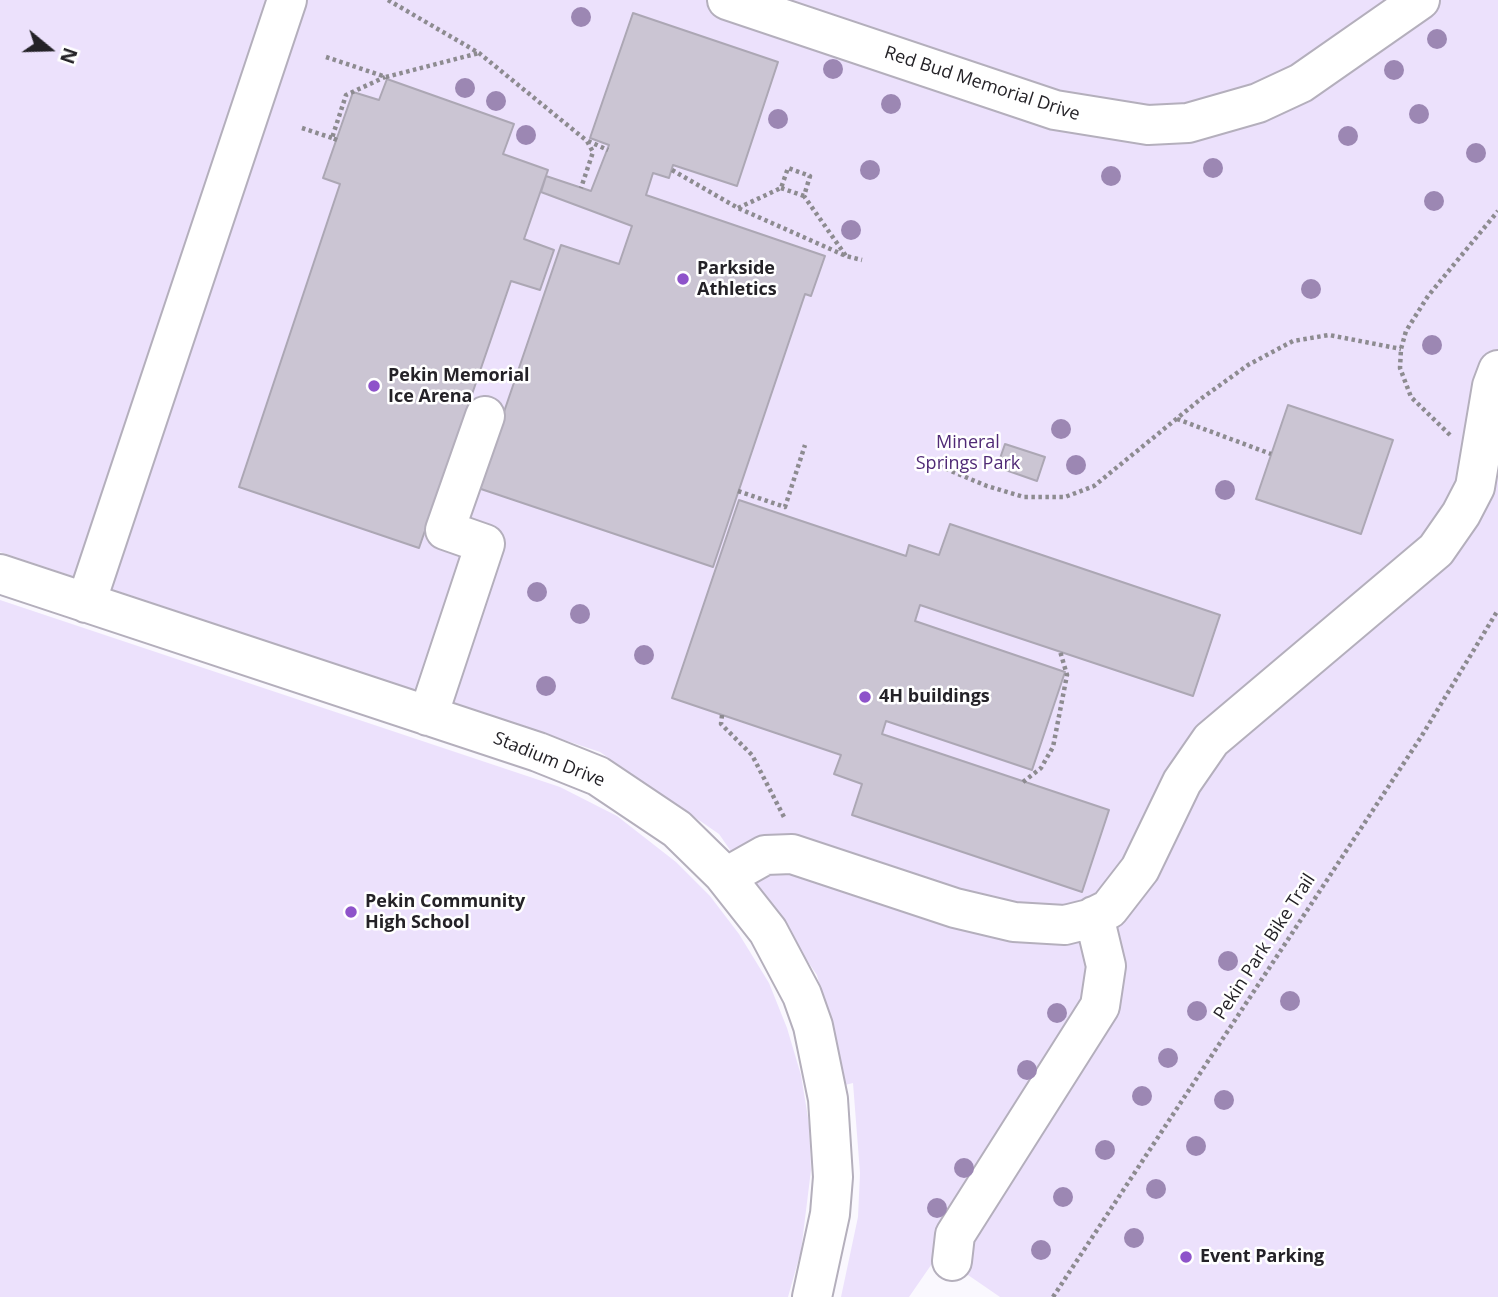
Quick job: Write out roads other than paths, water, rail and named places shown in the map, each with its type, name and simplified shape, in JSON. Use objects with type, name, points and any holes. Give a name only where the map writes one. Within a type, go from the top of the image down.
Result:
[{"type":"street","points":[[86,603],[286,0]]},
{"type":"street","name":"Red Bud Memorial Drive","points":[[727,0],[1055,110],[1148,125],[1188,123],[1258,103],[1301,83],[1420,0]]},
{"type":"street","points":[[726,877],[765,855],[792,854],[955,908],[1013,922],[1065,925],[1109,909],[1126,891],[1182,782],[1211,740],[1436,550],[1461,514],[1475,487],[1492,386],[1498,370]]},
{"type":"street","points":[[429,716],[485,544],[445,530],[485,416]]},
{"type":"street","name":"Stadium Drive","points":[[0,574],[538,752],[598,776],[677,829],[726,877],[768,931],[803,995],[821,1063],[829,1110],[833,1177],[826,1240],[812,1297]]},
{"type":"street","points":[[952,1261],[956,1235],[1100,1006],[1106,966],[1094,916]]},
{"type":"place","name":"Parkside Athletics","points":[[683,279]]},
{"type":"place","name":"Pekin Memorial Ice Arena","points":[[374,386]]},
{"type":"place","name":"4H buildings","points":[[865,697]]},
{"type":"place","name":"Pekin Community High School","points":[[351,912]]},
{"type":"place","name":"Event Parking","points":[[1186,1257]]},
{"type":"park label","name":"Mineral Springs Park","points":[[968,453]]}]
